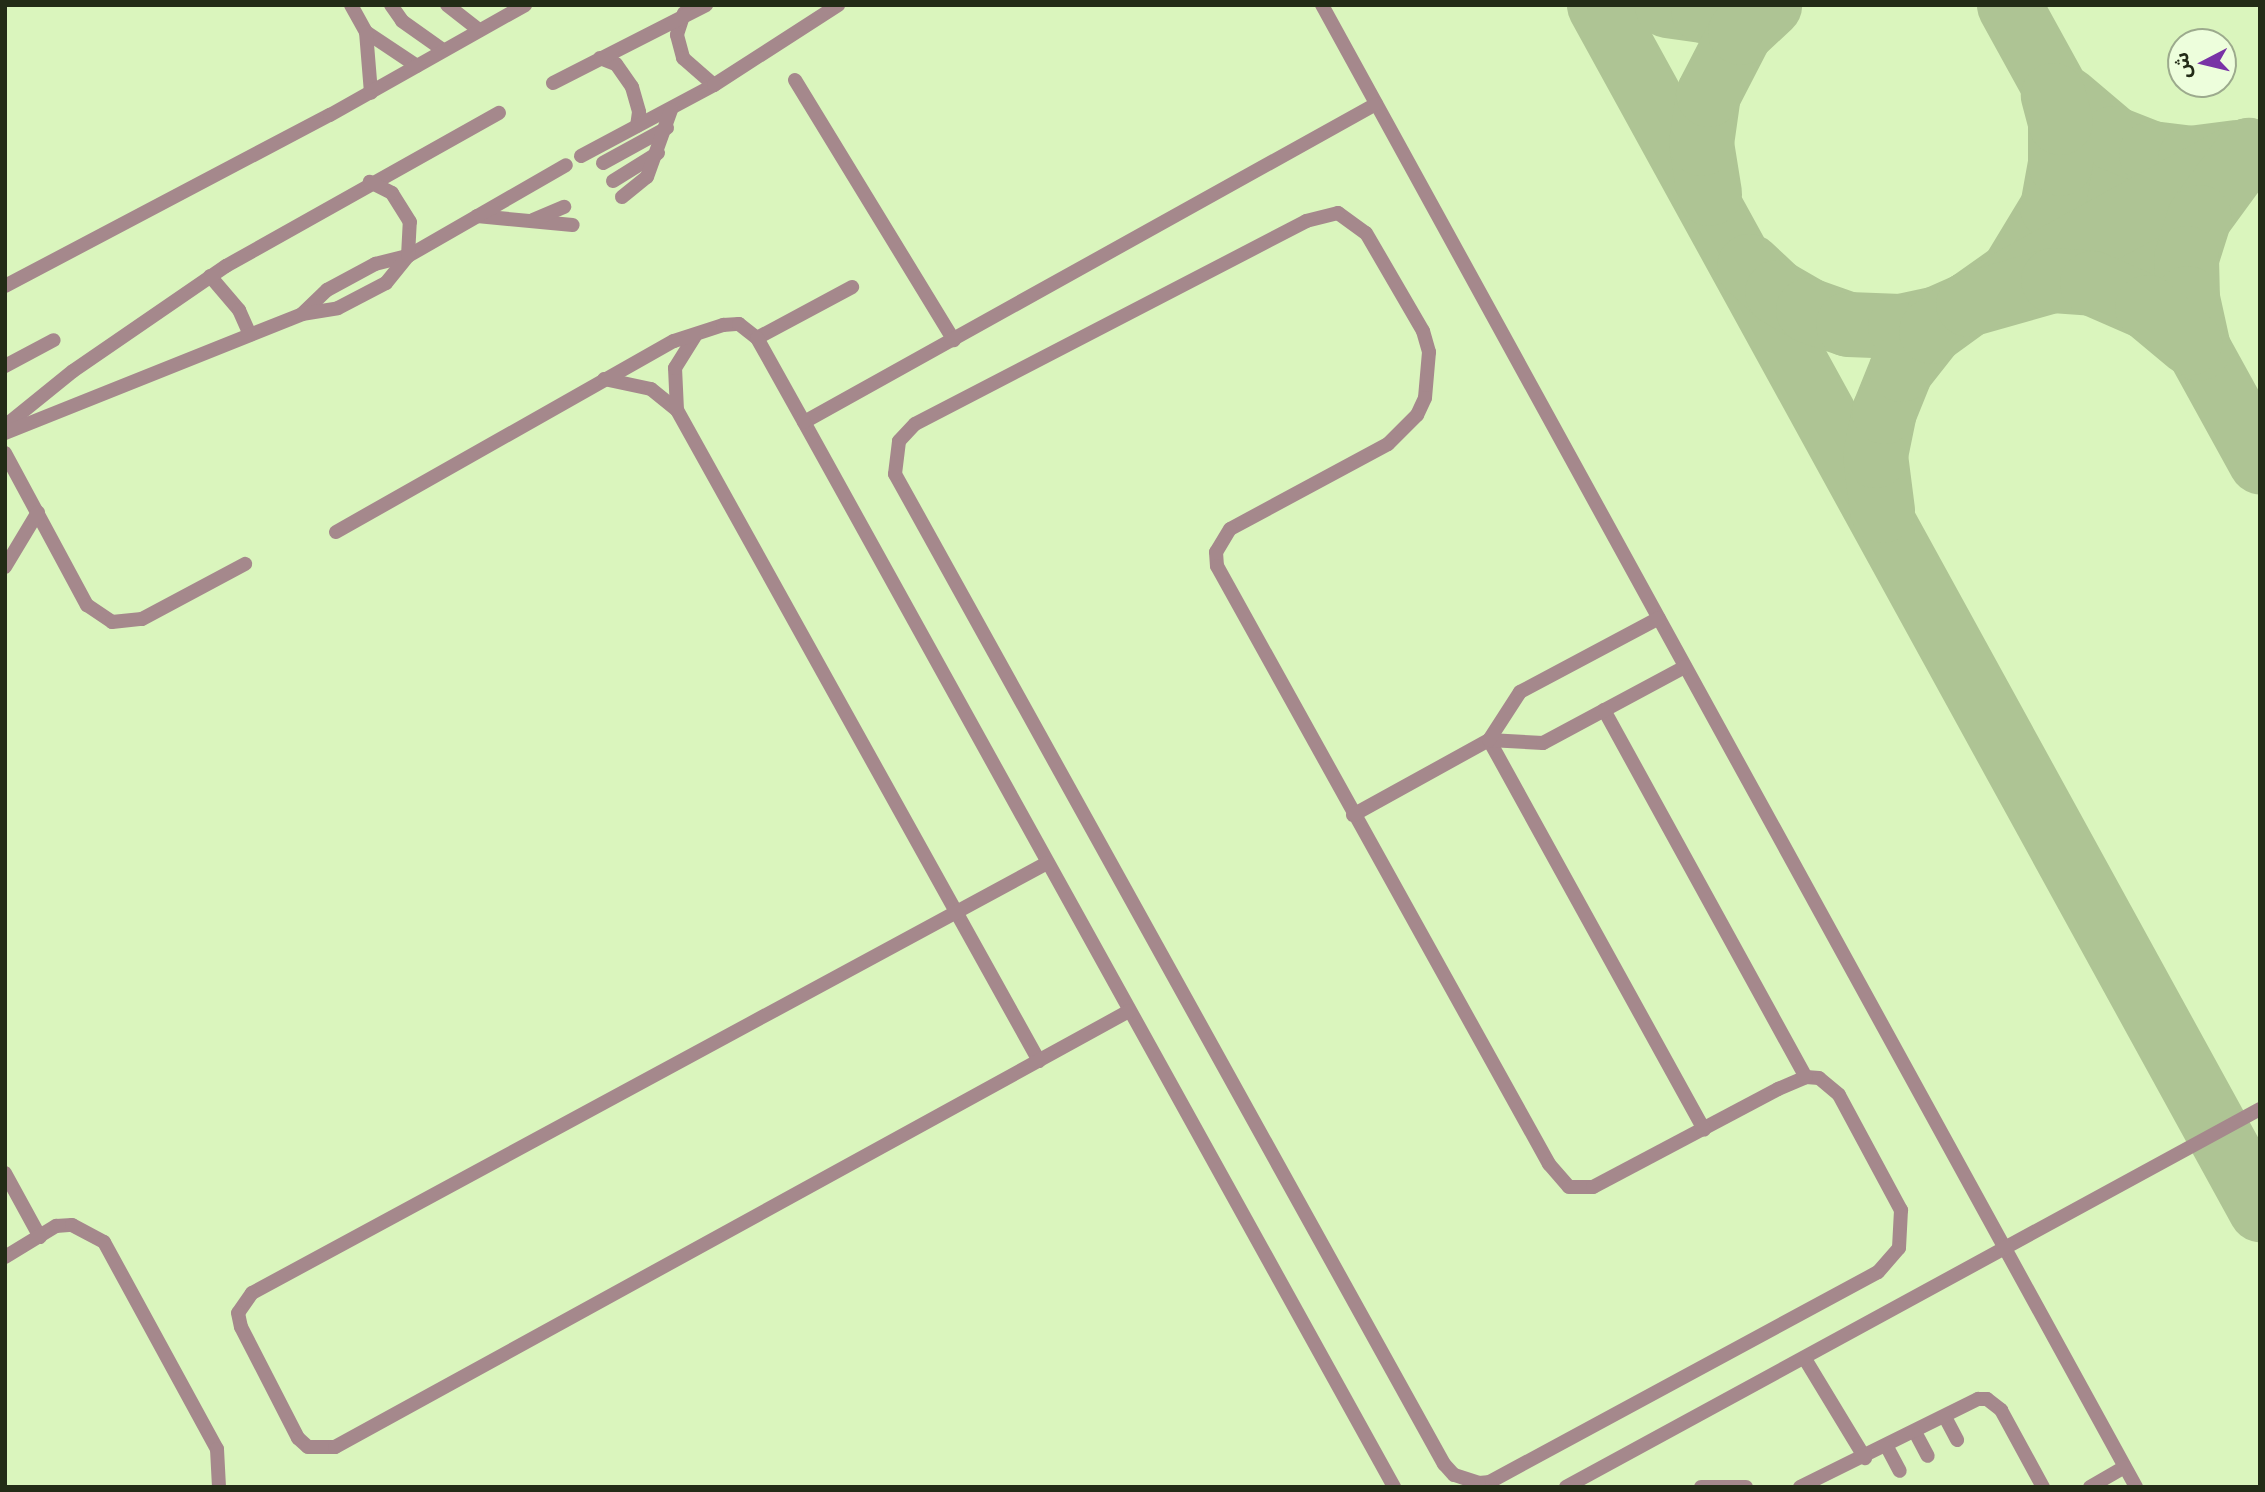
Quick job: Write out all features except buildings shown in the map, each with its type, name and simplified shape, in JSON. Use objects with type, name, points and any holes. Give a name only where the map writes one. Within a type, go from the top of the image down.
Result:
[{"type":"lane","points":[[351,5],[366,32],[371,93]]},
{"type":"lane","points":[[391,5],[402,21],[443,50]]},
{"type":"lane","points":[[447,5],[479,30]]},
{"type":"lane","points":[[694,5],[680,15],[677,35],[684,58],[714,85]]},
{"type":"lane","points":[[553,83],[680,15],[706,5]]},
{"type":"lane","points":[[581,156],[714,85],[838,5]]},
{"type":"lane","points":[[1322,5],[2136,1487]]},
{"type":"lane","points":[[5,286],[371,93],[516,7]]},
{"type":"lane","points":[[366,32],[417,66]]},
{"type":"lane","points":[[600,58],[617,64],[632,87],[639,112],[637,126]]},
{"type":"lane","points":[[795,80],[954,340]]},
{"type":"lane","points":[[804,422],[1376,104]]},
{"type":"lane","points":[[622,197],[644,182],[667,128],[671,110]]},
{"type":"lane","points":[[5,426],[73,371],[210,276],[370,182],[499,113]]},
{"type":"lane","points":[[603,163],[667,128]]},
{"type":"lane","points":[[613,181],[658,152]]},
{"type":"lane","points":[[302,314],[327,290],[374,264],[408,256],[566,164]]},
{"type":"lane","points":[[5,433],[302,314],[338,309],[386,283],[408,256],[410,222],[392,193],[370,182]]},
{"type":"lane","points":[[533,220],[564,207]]},
{"type":"lane","points":[[1322,214],[1352,218],[1366,233],[1423,331],[1429,352],[1425,398],[1417,415],[1388,444],[1230,529],[1221,539],[1216,559],[1223,583],[1559,1179],[1569,1187],[1593,1187],[1806,1077],[1831,1083],[1901,1210],[1903,1229],[1891,1262],[1490,1482],[1466,1482],[1454,1475],[895,474],[899,441],[915,424],[1322,214]]},
{"type":"lane","points":[[476,216],[573,225]]},
{"type":"lane","points":[[210,276],[239,310],[250,335]]},
{"type":"lane","points":[[757,338],[852,288]]},
{"type":"lane","points":[[336,532],[674,341],[731,323],[748,328],[757,338],[804,422],[1394,1487]]},
{"type":"lane","points":[[677,410],[675,368],[695,336]]},
{"type":"lane","points":[[5,366],[54,340]]},
{"type":"lane","points":[[604,379],[651,389],[677,410],[1039,1061]]},
{"type":"lane","points":[[5,453],[87,605],[112,622],[142,619],[245,564]]},
{"type":"lane","points":[[5,567],[38,512]]},
{"type":"lane","points":[[1353,815],[1489,740],[1520,692],[1658,618]]},
{"type":"lane","points":[[1489,740],[1543,743],[1685,667]]},
{"type":"lane","points":[[1604,709],[1806,1077]]},
{"type":"lane","points":[[1489,740],[1704,1130]]},
{"type":"lane","points":[[1047,863],[252,1293],[238,1313],[241,1327],[298,1438],[308,1447],[335,1447],[1129,1010]]},
{"type":"lane","points":[[1566,1487],[2260,1109]]},
{"type":"lane","points":[[5,1173],[40,1237]]},
{"type":"lane","points":[[5,1257],[56,1226],[72,1225],[104,1242],[217,1449],[219,1487]]},
{"type":"lane","points":[[1805,1359],[1864,1458]]},
{"type":"lane","points":[[1800,1487],[1864,1458],[1978,1399],[1996,1403],[2043,1487]]},
{"type":"lane","points":[[1945,1417],[1957,1440]]},
{"type":"lane","points":[[1915,1432],[1928,1456]]},
{"type":"lane","points":[[1886,1447],[1900,1471]]},
{"type":"lane","points":[[2090,1487],[2124,1467]]},
{"type":"lane","points":[[1701,1487],[1746,1487]]},
{"type":"taxiway","points":[[1599,5],[2260,1209]]},
{"type":"taxiway","points":[[1667,5],[1703,10],[1747,5]]},
{"type":"taxiway","points":[[1709,193],[1701,143],[1708,94],[1740,32],[1769,5]]},
{"type":"taxiway","points":[[2009,5],[2260,461]]},
{"type":"taxiway","points":[[1749,266],[1777,292],[1808,310],[1848,324],[1900,326],[1937,318],[1968,304],[2012,273],[2052,207],[2060,163],[2060,122],[2053,95]]},
{"type":"taxiway","points":[[2067,99],[2113,138],[2151,153],[2190,158],[2237,152]]},
{"type":"taxiway","points":[[1968,304],[2248,150],[2199,217],[2186,258],[2187,298],[2198,348]]},
{"type":"taxiway","points":[[1882,510],[1875,455],[1884,411],[1901,369],[1931,331],[1968,304],[2053,280],[2092,283],[2147,307],[2189,342]]}]
